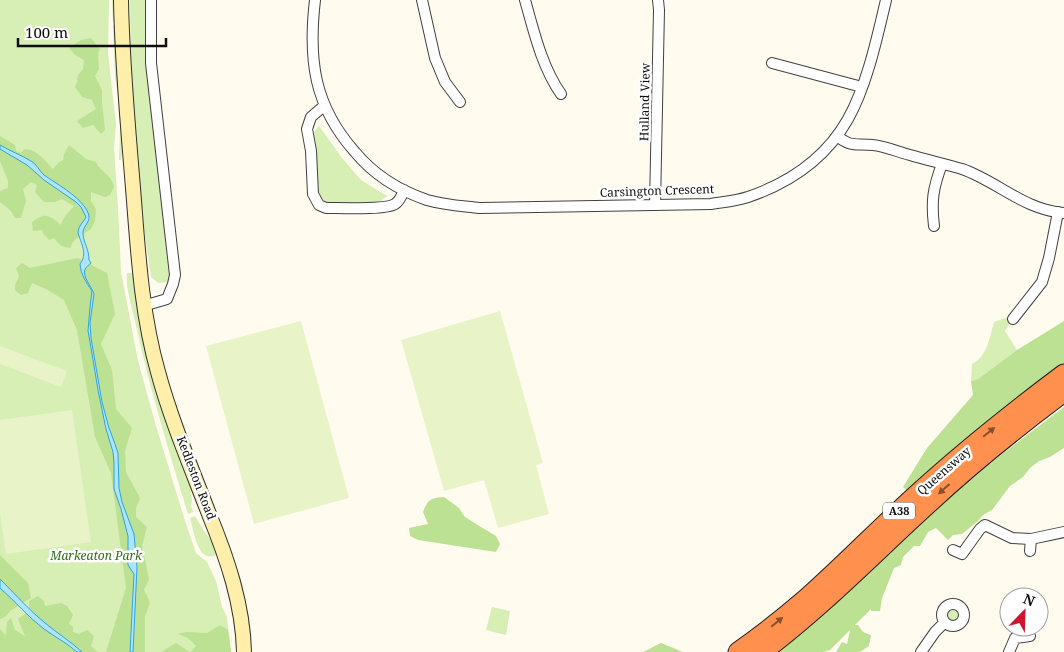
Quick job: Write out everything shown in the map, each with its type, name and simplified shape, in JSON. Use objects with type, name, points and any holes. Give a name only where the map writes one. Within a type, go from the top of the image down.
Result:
[{"type":"highway","name":"Queensway","points":[[738,652],[806,598],[913,498],[981,438],[1064,374]]},
{"type":"highway","name":"Queensway","points":[[762,652],[819,606],[952,482],[1029,418],[1064,392]]},
{"type":"street","name":"Kedleston Road","points":[[121,0],[123,60],[136,227],[144,304],[152,350],[165,395],[226,558],[242,624],[244,652]]},
{"type":"street","points":[[144,304],[167,299],[174,284],[175,275],[152,63],[151,0]]},
{"type":"street","name":"Carsington Crescent","points":[[315,0],[312,24],[313,53],[317,81],[324,106],[345,142],[370,169],[384,180],[404,190],[428,200],[479,208],[711,204],[746,198],[775,186],[812,163],[837,136],[849,118],[862,87],[886,0]]},
{"type":"street","points":[[422,0],[435,58],[445,82],[460,102]]},
{"type":"street","points":[[525,0],[551,80],[561,94]]},
{"type":"street","name":"Hulland View","points":[[655,205],[658,0]]},
{"type":"street","points":[[772,63],[862,87]]},
{"type":"street","points":[[324,106],[310,117],[307,129],[311,151],[313,194],[319,205],[326,208],[381,208],[396,203],[404,190]]},
{"type":"street","points":[[837,136],[850,144],[873,145],[962,170],[988,181],[1022,201],[1061,212],[1042,282],[1044,288],[1032,294],[1013,318]]},
{"type":"street","points":[[934,226],[932,209],[933,190],[942,164]]},
{"type":"street","points":[[953,550],[962,554],[985,525],[1012,538],[1031,539],[1064,532]]},
{"type":"street","points":[[1030,550],[1031,539]]},
{"type":"street","points":[[922,652],[935,632],[944,623]]},
{"type":"street","points":[[1008,652],[1015,638],[1022,637]]},
{"type":"green space","name":"Markeaton Park","points":[[0,0],[109,0],[108,53],[116,125],[114,148],[121,272],[138,361],[156,426],[196,553],[207,562],[216,581],[222,607],[227,617],[231,652],[0,652]]},
{"type":"green space","points":[[112,0],[115,0],[124,136],[121,160],[119,160],[119,103],[115,76],[113,25],[115,25],[115,22],[113,22]]},
{"type":"green space","points":[[130,0],[146,0],[173,275],[168,282],[158,283],[151,277],[139,196],[131,58]]},
{"type":"green space","points":[[91,38],[100,49],[98,53],[99,69],[95,76],[102,90],[105,130],[101,134],[93,125],[83,128],[77,121],[96,109],[92,100],[82,97],[75,87],[78,75],[83,69],[84,60],[75,55],[69,48],[81,40]]},
{"type":"green space","points":[[319,126],[361,180],[387,196],[378,203],[328,204],[320,197],[317,190],[314,132]]},
{"type":"green space","points":[[0,136],[15,145],[16,151],[21,153],[24,149],[29,149],[37,153],[53,169],[63,160],[69,145],[86,159],[96,162],[111,179],[114,187],[110,195],[105,197],[91,192],[91,201],[96,209],[95,221],[91,229],[76,239],[70,248],[60,245],[54,238],[49,240],[42,230],[33,231],[32,222],[47,216],[61,225],[74,206],[62,199],[55,202],[44,202],[35,192],[37,185],[31,182],[23,189],[26,201],[21,218],[15,218],[11,211],[0,202],[0,191],[8,188],[8,181],[0,161]]},
{"type":"green space","points":[[78,258],[107,273],[115,314],[101,344],[112,370],[116,409],[132,428],[125,451],[126,472],[140,498],[136,508],[136,517],[147,527],[142,546],[149,579],[144,590],[150,602],[145,617],[145,652],[106,652],[126,588],[111,473],[95,437],[77,330],[64,300],[32,283],[28,293],[21,295],[15,290],[19,276],[16,268],[22,263],[30,268]]},
{"type":"green space","points":[[127,273],[132,273],[135,276],[189,476],[193,512],[188,514],[147,373],[127,285]]},
{"type":"green space","points":[[500,311],[543,463],[536,465],[549,514],[498,528],[484,480],[444,491],[401,340]]},
{"type":"green space","points":[[1008,317],[1013,319],[1005,331],[1017,350],[978,379],[971,381],[972,364],[984,352],[994,322]]},
{"type":"green space","points":[[301,321],[349,498],[254,524],[206,346]]},
{"type":"green space","points":[[1064,321],[1064,369],[912,495],[903,487],[927,448],[973,395],[971,381],[978,379],[1017,350]]},
{"type":"green space","points":[[0,346],[67,371],[61,387],[0,364]]},
{"type":"green space","points":[[1064,407],[1064,448],[1030,468],[1023,477],[1010,486],[992,510],[983,515],[962,534],[953,535],[948,540],[936,528],[928,532],[920,546],[914,546],[903,557],[901,565],[894,568],[882,598],[880,611],[871,611],[871,609],[855,625],[858,625],[863,632],[871,635],[869,646],[860,652],[836,652],[842,642],[847,644],[850,630],[830,650],[823,652],[776,652],[916,525],[993,461]]},
{"type":"green space","points":[[72,410],[91,542],[6,554],[0,513],[0,420]]},
{"type":"green space","points":[[444,497],[459,508],[465,517],[496,536],[500,544],[496,552],[418,540],[410,536],[409,528],[428,524],[423,512],[428,502]]},
{"type":"green space","points":[[195,516],[215,544],[218,554],[211,556],[201,552],[195,539],[190,518]]},
{"type":"green space","points":[[0,555],[28,583],[31,598],[0,619]]},
{"type":"green space","points":[[38,596],[44,601],[45,606],[61,603],[67,606],[73,615],[69,624],[73,627],[73,632],[79,634],[87,630],[94,636],[91,646],[98,652],[0,652],[0,629],[6,636],[7,622],[11,618],[15,630],[25,636],[18,619],[29,611],[29,601]]},
{"type":"green space","points":[[492,607],[510,611],[506,635],[486,630]]},
{"type":"green space","points":[[950,608],[956,608],[960,615],[956,622],[950,622],[946,618],[946,612]]},
{"type":"green space","points":[[220,625],[228,630],[231,652],[190,652],[196,646],[188,638],[178,634],[187,632],[207,633]]},
{"type":"green space","points":[[176,643],[190,652],[161,652]]},
{"type":"green space","points":[[661,643],[683,652],[643,652]]},
{"type":"water","points":[[0,145],[33,162],[44,175],[77,198],[87,210],[89,216],[83,234],[91,263],[84,272],[94,294],[90,323],[91,338],[102,402],[118,453],[119,488],[122,502],[134,534],[137,567],[133,652],[130,652],[134,574],[128,565],[128,536],[114,489],[113,452],[106,429],[88,331],[92,291],[83,275],[80,264],[84,252],[78,231],[86,217],[76,202],[44,180],[27,165],[0,149]]},
{"type":"water","points":[[0,579],[39,618],[82,652],[77,652],[32,619],[0,588]]}]
